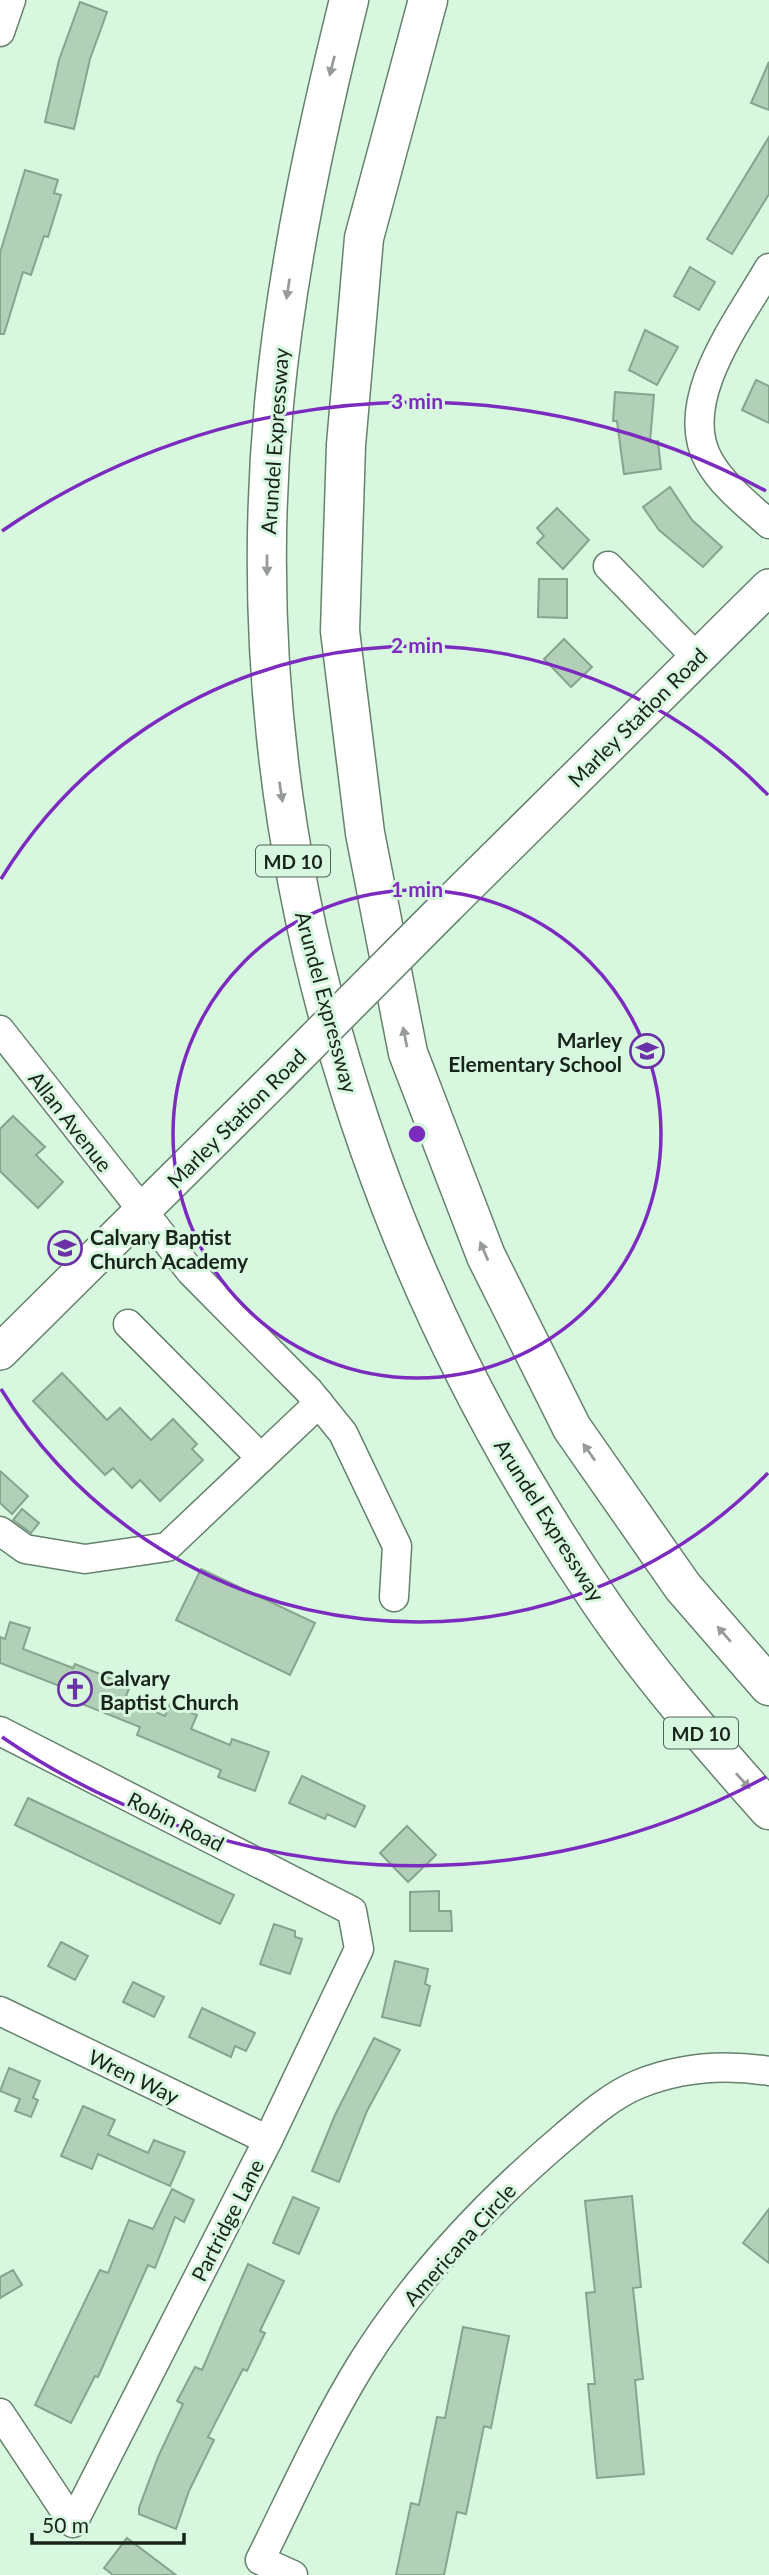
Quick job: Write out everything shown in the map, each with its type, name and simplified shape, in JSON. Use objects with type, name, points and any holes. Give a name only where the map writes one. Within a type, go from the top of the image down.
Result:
[{"type":"highway","name":"Arundel Expressway","points":[[349,0],[311,159],[294,250],[282,331],[269,488],[268,606],[272,710],[280,782],[303,917],[345,1077],[388,1205],[414,1269],[468,1384],[559,1541],[600,1602],[685,1713],[769,1810]]},
{"type":"highway","points":[[428,0],[364,238],[346,445],[341,631],[365,833],[408,1053],[486,1256],[572,1428],[683,1587],[769,1686]]},
{"type":"main road","name":"Marley Station Road","points":[[3,1344],[142,1212],[769,587]]},
{"type":"street","points":[[0,32],[11,0]]},
{"type":"street","points":[[769,268],[713,365],[703,392],[700,433],[709,462],[721,478],[769,524]]},
{"type":"street","points":[[608,566],[696,657]]},
{"type":"street","name":"Allan Avenue","points":[[0,1030],[191,1272],[318,1403],[342,1433],[397,1546],[394,1597]]},
{"type":"street","points":[[128,1324],[261,1458]]},
{"type":"street","points":[[0,1531],[25,1549],[85,1559],[167,1547],[318,1403]]},
{"type":"street","name":"Robin Road","points":[[0,1731],[352,1911]]},
{"type":"street","name":"Partridge Lane","points":[[0,2413],[73,2523],[268,2140],[359,1949],[352,1911]]},
{"type":"street","name":"Wren Way","points":[[0,2011],[268,2140]]},
{"type":"street","name":"Americana Circle","points":[[293,2575],[254,2567],[328,2423],[364,2361],[446,2252],[516,2179],[586,2118],[636,2085],[679,2071],[703,2068],[769,2071]]},
{"type":"building","points":[[80,2],[107,12],[90,59],[74,129],[45,122],[59,60]]},
{"type":"building","points":[[769,62],[769,110],[751,103]]},
{"type":"building","points":[[769,137],[769,194],[732,254],[707,239]]},
{"type":"building","points":[[25,170],[58,180],[54,193],[61,195],[48,237],[44,236],[31,275],[23,272],[4,334],[0,334],[0,253]]},
{"type":"building","points":[[690,267],[715,282],[699,310],[674,296]]},
{"type":"building","points":[[645,330],[678,347],[657,385],[629,370]]},
{"type":"building","points":[[756,380],[769,386],[769,423],[742,410]]},
{"type":"building","points":[[615,392],[654,395],[650,442],[658,441],[661,469],[624,474],[617,421],[613,421]]},
{"type":"building","points":[[670,487],[692,520],[722,547],[703,567],[659,530],[643,507]]},
{"type":"building","points":[[557,508],[589,540],[563,569],[537,543],[544,536],[537,528]]},
{"type":"building","points":[[539,579],[567,579],[567,618],[538,617]]},
{"type":"building","points":[[564,639],[592,667],[571,687],[544,659]]},
{"type":"building","points":[[13,1116],[45,1147],[36,1155],[63,1182],[38,1208],[0,1171],[0,1129]]},
{"type":"building","points":[[62,1373],[107,1420],[120,1408],[151,1440],[173,1419],[197,1444],[192,1449],[203,1460],[160,1501],[140,1480],[132,1488],[113,1468],[105,1475],[33,1401]]},
{"type":"building","points":[[0,1471],[28,1496],[12,1514],[0,1503]]},
{"type":"building","points":[[22,1509],[39,1523],[31,1533],[13,1520]]},
{"type":"building","points":[[201,1569],[315,1623],[290,1675],[176,1620]]},
{"type":"building","points":[[10,1622],[30,1628],[23,1649],[73,1668],[75,1664],[130,1686],[125,1699],[165,1716],[170,1704],[197,1715],[191,1729],[230,1745],[232,1739],[269,1752],[255,1791],[218,1777],[221,1770],[137,1735],[140,1727],[62,1696],[65,1688],[0,1663],[0,1637],[5,1639]]},
{"type":"building","points":[[302,1776],[365,1806],[355,1827],[327,1814],[325,1819],[289,1803]]},
{"type":"building","points":[[28,1798],[234,1895],[220,1924],[15,1825]]},
{"type":"building","points":[[407,1826],[436,1855],[408,1882],[380,1853]]},
{"type":"building","points":[[439,1891],[439,1911],[451,1911],[452,1931],[410,1931],[410,1892]]},
{"type":"building","points":[[274,1924],[295,1931],[295,1937],[302,1939],[290,1974],[260,1964]]},
{"type":"building","points":[[61,1942],[88,1956],[75,1980],[48,1966]]},
{"type":"building","points":[[395,1961],[428,1969],[425,1984],[430,1986],[420,2026],[382,2017]]},
{"type":"building","points":[[133,1982],[164,1997],[154,2017],[123,2002]]},
{"type":"building","points":[[202,2008],[255,2033],[246,2051],[235,2046],[231,2057],[189,2037]]},
{"type":"building","points":[[374,2038],[400,2050],[367,2111],[339,2182],[312,2171],[335,2115]]},
{"type":"building","points":[[9,2068],[40,2081],[33,2098],[38,2100],[31,2117],[15,2111],[20,2099],[0,2091]]},
{"type":"building","points":[[83,2106],[115,2120],[108,2135],[148,2153],[154,2140],[185,2152],[170,2186],[98,2154],[92,2169],[61,2156]]},
{"type":"building","points":[[172,2189],[194,2200],[184,2222],[175,2217],[155,2268],[148,2265],[98,2377],[95,2376],[71,2423],[35,2405],[100,2270],[108,2273],[129,2220],[153,2229]]},
{"type":"building","points":[[632,2196],[641,2287],[633,2288],[643,2379],[635,2380],[644,2474],[597,2478],[588,2384],[595,2384],[586,2293],[595,2292],[585,2201]]},
{"type":"building","points":[[293,2197],[319,2208],[299,2254],[273,2243]]},
{"type":"building","points":[[769,2209],[769,2263],[743,2243]]},
{"type":"building","points":[[248,2264],[284,2281],[260,2331],[265,2333],[247,2371],[243,2369],[208,2437],[214,2440],[189,2491],[176,2529],[139,2514],[139,2508],[158,2457],[183,2404],[177,2401],[195,2367],[202,2370]]},
{"type":"building","points":[[13,2270],[22,2285],[0,2298],[0,2277]]},
{"type":"building","points":[[463,2327],[509,2336],[491,2428],[484,2426],[466,2514],[457,2512],[444,2575],[396,2575],[411,2503],[419,2505],[437,2417],[445,2418]]},
{"type":"building","points":[[127,2538],[176,2575],[113,2575],[104,2568]]},
{"type":"place","name":"Marley Elementary School","points":[[647,1051]]},
{"type":"place","name":"Calvary Baptist Church Academy","points":[[65,1248]]},
{"type":"place","name":"Calvary Baptist Church","points":[[75,1689]]}]
